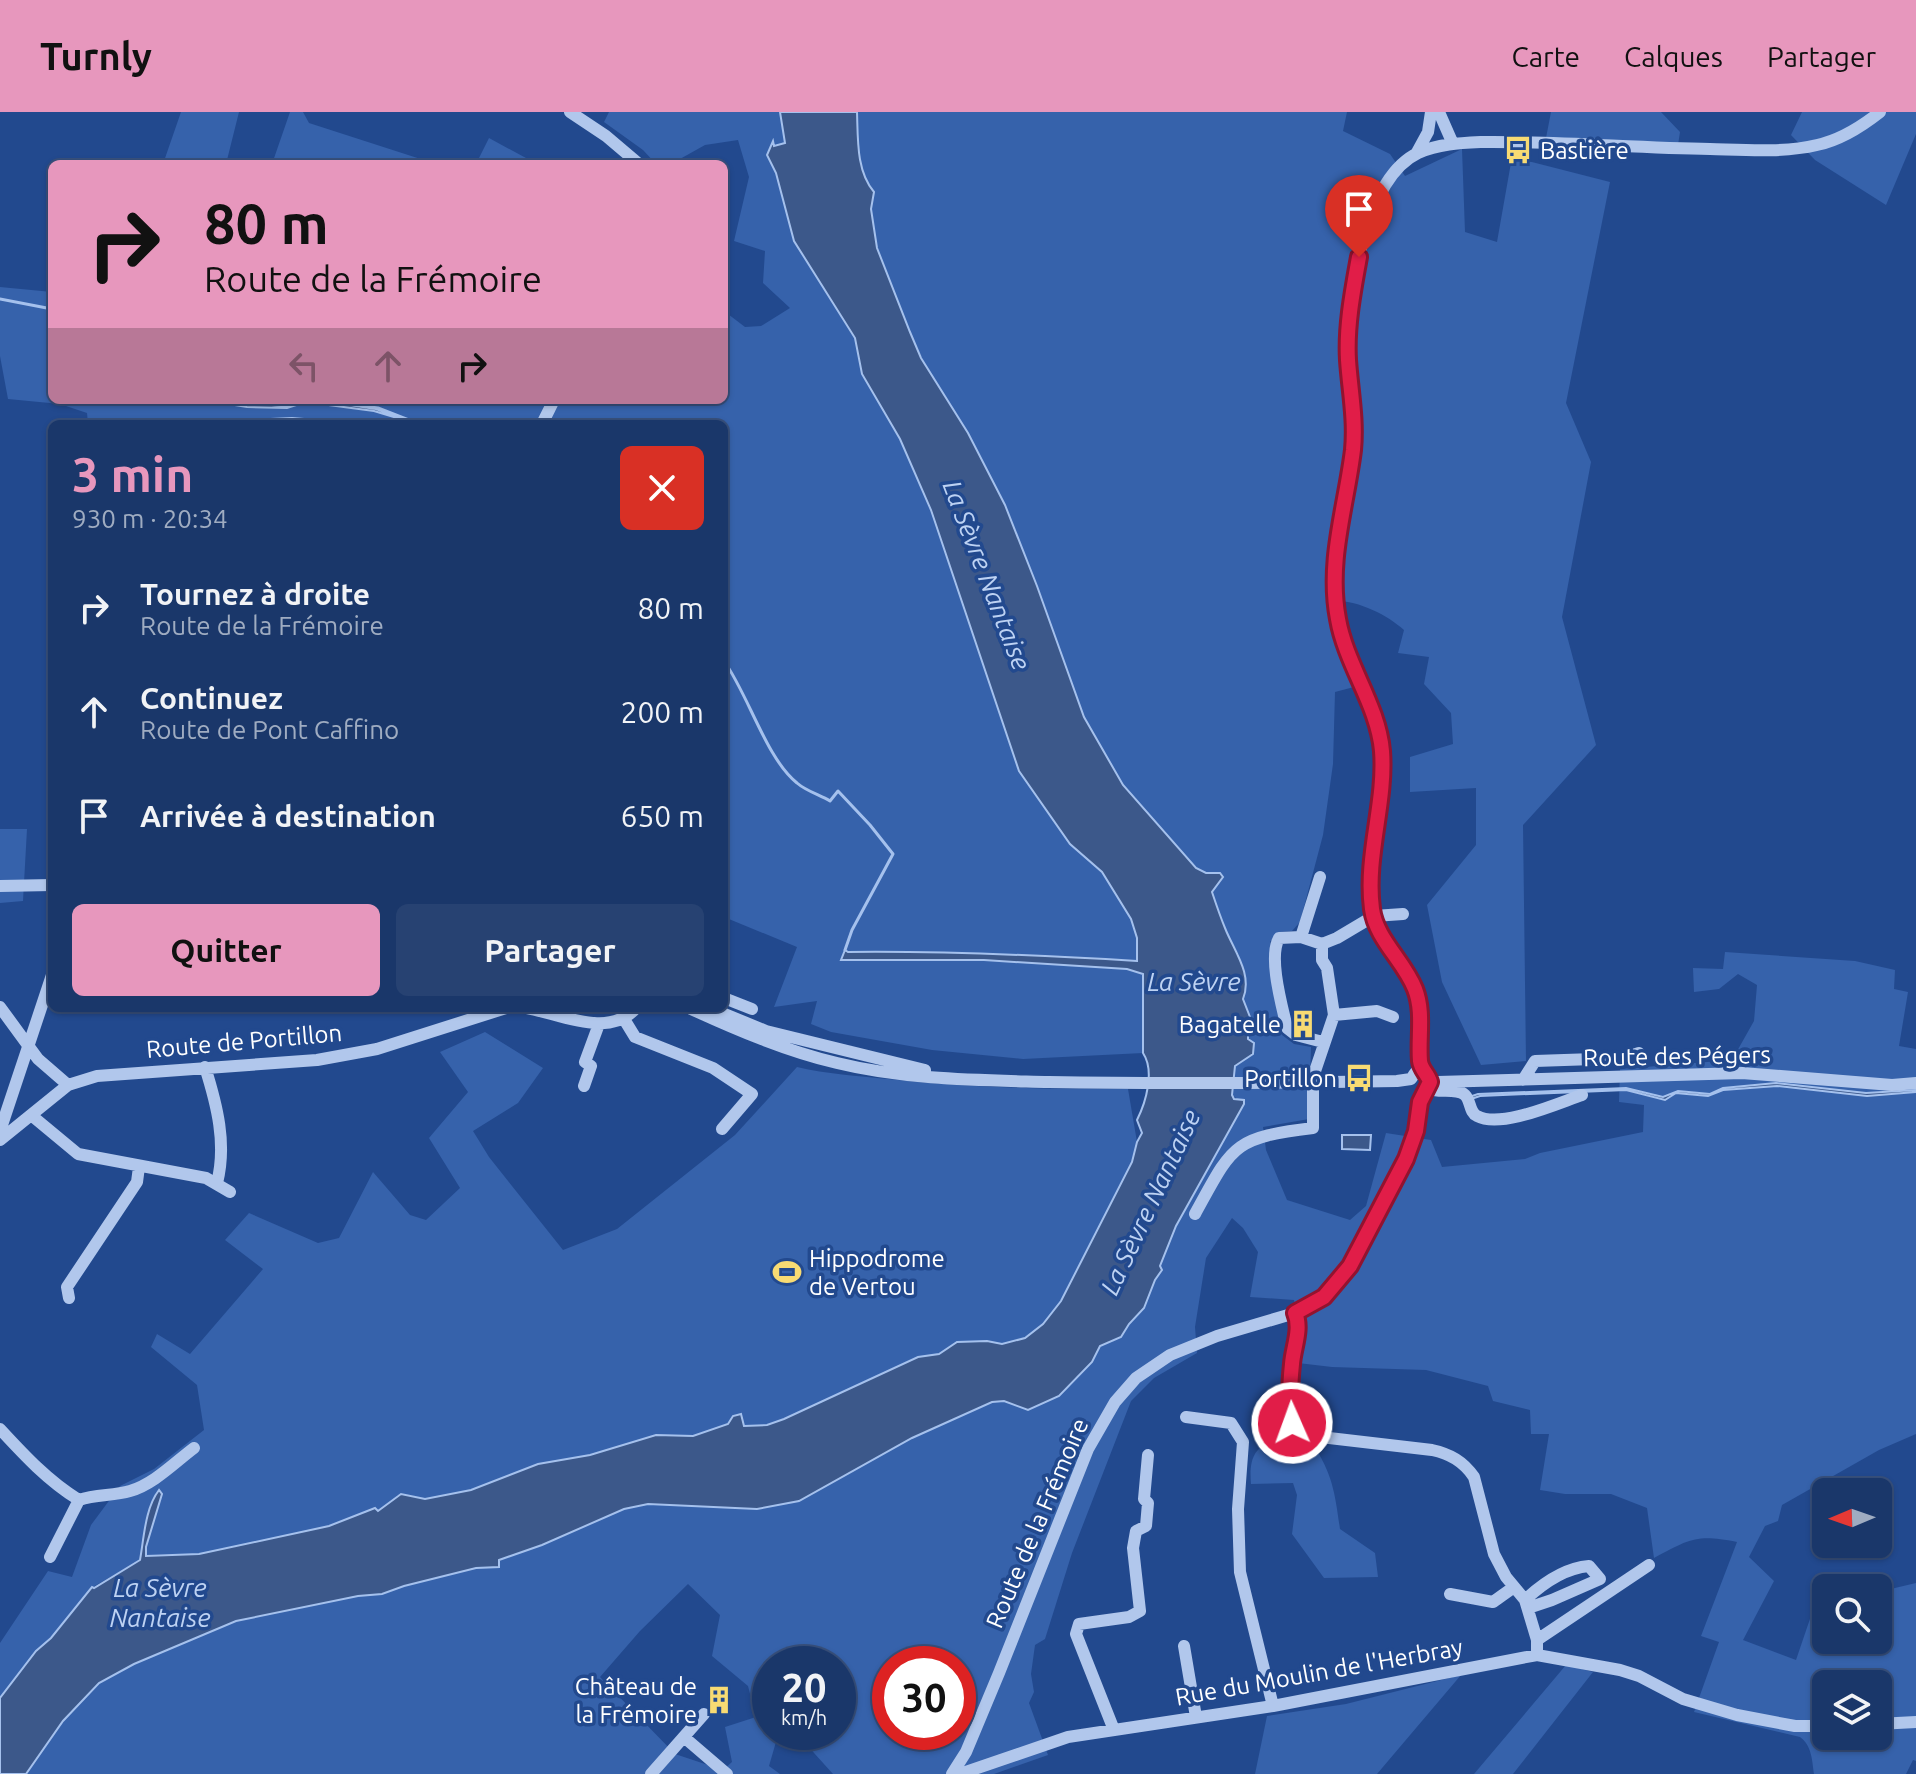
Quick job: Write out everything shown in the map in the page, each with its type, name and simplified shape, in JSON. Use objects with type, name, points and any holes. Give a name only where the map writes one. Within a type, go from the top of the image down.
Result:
[{"type":"street","points":[[570,112],[634,160]]},
{"type":"street","points":[[1374,916],[1371,889],[1382,752],[1379,731],[1342,634],[1335,597],[1335,565],[1353,451],[1348,335],[1359,257],[1371,215],[1388,180],[1416,154],[1428,132],[1431,112]]},
{"type":"street","points":[[1439,112],[1447,145]]},
{"type":"street","points":[[1416,154],[1447,145],[1787,149],[1837,140],[1880,112]]},
{"type":"street","points":[[1428,132],[1447,145]]},
{"type":"street","points":[[1301,937],[1320,877]]},
{"type":"street","points":[[0,886],[48,885]]},
{"type":"street","points":[[1323,1042],[1296,1035],[1287,1028],[1276,943],[1283,937],[1301,937],[1322,944],[1374,916],[1403,914]]},
{"type":"street","name":"Route de la Frémoire","points":[[956,1774],[1088,1449],[1115,1402],[1136,1378],[1170,1355],[1217,1336],[1295,1313],[1324,1297],[1350,1266],[1406,1159],[1416,1131],[1423,1083],[1418,999],[1374,916]]},
{"type":"street","points":[[1195,1214],[1224,1160],[1245,1142],[1265,1134],[1313,1128],[1313,1081],[1334,1015],[1327,968],[1322,960],[1322,944]]},
{"type":"street","points":[[0,1131],[5,1103],[30,1046],[48,988]]},
{"type":"street","points":[[728,1000],[752,1009]]},
{"type":"street","points":[[0,1007],[38,1059],[68,1085]]},
{"type":"street","points":[[1334,1015],[1377,1011],[1393,1017]]},
{"type":"street","name":"Route de Portillon","points":[[0,1140],[68,1085],[97,1076],[346,1056],[493,1012]]},
{"type":"street","points":[[545,1012],[599,1024],[624,1019],[632,1012]]},
{"type":"street","points":[[697,1012],[742,1033],[836,1063],[896,1074],[1134,1083],[1397,1081],[1423,1083],[1432,1091],[1461,1092],[1479,1118],[1500,1120],[1582,1095]]},
{"type":"street","points":[[720,1012],[766,1031],[960,1077]]},
{"type":"street","points":[[624,1019],[635,1037],[713,1068],[752,1094],[722,1129]]},
{"type":"street","points":[[584,1086],[591,1066],[585,1062],[599,1024]]},
{"type":"street","points":[[1523,1080],[1535,1061],[1623,1058],[1639,1053]]},
{"type":"street","points":[[205,1067],[222,1131],[217,1183]]},
{"type":"street","name":"Route des Pégers","points":[[1423,1083],[1742,1073],[1892,1085],[1916,1083]]},
{"type":"street","points":[[31,1115],[78,1154],[206,1178],[230,1192]]},
{"type":"street","points":[[69,1298],[67,1287],[137,1182],[139,1167]]},
{"type":"street","points":[[1295,1313],[1297,1328],[1292,1364],[1292,1423],[1298,1431],[1312,1436],[1432,1450],[1459,1461],[1474,1477],[1494,1554],[1526,1604],[1537,1640],[1537,1655]]},
{"type":"street","points":[[1186,1417],[1231,1423],[1243,1442],[1238,1509],[1239,1560],[1273,1706]]},
{"type":"street","points":[[0,1429],[29,1460],[79,1500]]},
{"type":"street","points":[[50,1557],[79,1500],[91,1495],[129,1492],[147,1484],[194,1448]]},
{"type":"street","points":[[1114,1730],[1076,1628],[1079,1624],[1129,1617],[1140,1611],[1133,1548],[1136,1531],[1146,1526],[1148,1503],[1144,1499],[1148,1455]]},
{"type":"street","points":[[1537,1640],[1649,1565]]},
{"type":"street","points":[[1589,1566],[1600,1579],[1526,1604],[1536,1590],[1572,1568],[1589,1566]]},
{"type":"street","points":[[1450,1594],[1486,1603],[1493,1602],[1514,1587]]},
{"type":"street","points":[[1184,1646],[1196,1717]]},
{"type":"street","name":"Rue du Moulin de l'Herbray","points":[[956,1774],[1068,1737],[1273,1706],[1537,1655],[1620,1670],[1639,1676],[1683,1699],[1737,1715],[1812,1725]]},
{"type":"street","points":[[651,1774],[704,1714]]},
{"type":"street","points":[[1892,1723],[1916,1722]]},
{"type":"street","points":[[685,1738],[727,1774]]},
{"type":"shaded area","points":[[181,112],[239,112],[227,160],[164,160]]},
{"type":"shaded area","points":[[290,112],[303,112],[309,123],[424,160],[273,160]]},
{"type":"shaded area","points":[[609,112],[780,112],[785,143],[773,146],[767,155],[776,173],[794,241],[855,338],[862,374],[900,439],[931,510],[1019,771],[1070,844],[1102,872],[1131,919],[1137,938],[1138,962],[845,950],[841,960],[984,960],[1127,969],[1143,974],[1143,1053],[1023,1059],[932,1050],[831,1032],[811,1024],[817,1001],[774,1007],[797,947],[728,919],[728,420],[88,420],[87,413],[60,404],[544,404],[555,411],[559,404],[728,404],[728,314],[745,327],[761,326],[790,308],[763,283],[765,251],[734,241],[749,177],[738,140],[705,145],[678,160],[652,160],[604,122]]},
{"type":"shaded area","points":[[857,112],[1347,112],[1343,131],[1390,154],[1405,176],[1462,149],[1465,232],[1497,242],[1512,157],[1610,182],[1566,403],[1591,462],[1562,617],[1596,745],[1523,825],[1526,1061],[1481,1065],[1442,982],[1427,905],[1476,845],[1476,788],[1410,792],[1410,757],[1453,744],[1451,713],[1424,684],[1429,657],[1398,653],[1404,630],[1379,613],[1349,602],[1330,601],[1341,656],[1354,687],[1335,692],[1333,764],[1323,835],[1300,922],[1292,931],[1279,932],[1270,942],[1282,1035],[1294,1044],[1311,1047],[1309,1119],[1263,1127],[1266,1150],[1287,1200],[1350,1220],[1366,1206],[1386,1133],[1431,1140],[1442,1167],[1525,1159],[1540,1153],[1643,1132],[1644,1105],[1619,1102],[1620,1069],[1732,1060],[1754,1021],[1757,985],[1738,974],[1719,989],[1694,992],[1693,968],[1723,969],[1725,952],[1855,961],[1895,970],[1894,989],[1908,992],[1899,1046],[1916,1049],[1916,1434],[1879,1450],[1830,1478],[1812,1478],[1812,1488],[1782,1505],[1778,1521],[1765,1526],[1749,1557],[1774,1581],[1743,1640],[1796,1660],[1812,1613],[1812,1654],[1892,1654],[1892,1589],[1916,1583],[1916,1761],[1913,1760],[1906,1774],[1814,1774],[1809,1749],[1800,1737],[1694,1712],[1719,1642],[1701,1636],[1737,1542],[1712,1538],[1694,1540],[1654,1558],[1647,1508],[1611,1494],[1565,1494],[1540,1490],[1549,1434],[1531,1434],[1530,1410],[1493,1401],[1488,1386],[1426,1370],[1298,1363],[1300,1331],[1294,1300],[1250,1297],[1258,1252],[1243,1228],[1232,1218],[1206,1258],[1195,1327],[1197,1353],[1154,1378],[1131,1401],[1072,1553],[1045,1639],[1035,1645],[1031,1674],[1034,1692],[1029,1703],[1048,1755],[994,1774],[833,1774],[811,1750],[856,1750],[856,1646],[752,1646],[752,1702],[748,1686],[712,1656],[720,1615],[688,1584],[640,1631],[600,1677],[675,1754],[723,1770],[732,1762],[725,1727],[752,1718],[752,1750],[774,1750],[769,1766],[780,1774],[26,1774],[63,1721],[99,1683],[134,1664],[236,1621],[382,1594],[476,1568],[499,1567],[499,1560],[624,1509],[648,1504],[757,1509],[799,1501],[912,1438],[992,1402],[1004,1401],[1029,1410],[1092,1363],[1100,1346],[1121,1337],[1144,1308],[1162,1271],[1160,1266],[1176,1226],[1244,1104],[1232,1095],[1235,1066],[1248,1040],[1251,1016],[1243,999],[1239,955],[1226,932],[1212,892],[1220,873],[1206,873],[1196,868],[1123,785],[1084,717],[1005,505],[910,332],[877,248],[871,209],[874,192],[861,165]]},
{"type":"shaded area","points":[[1551,112],[1661,112],[1680,132],[1678,145],[1546,138]]},
{"type":"shaded area","points":[[1802,112],[1916,112],[1916,134],[1886,205],[1815,160],[1791,135]]},
{"type":"shaded area","points":[[489,138],[530,160],[478,160]]},
{"type":"shaded area","points":[[0,287],[48,292],[48,403],[8,399],[0,356]]},
{"type":"shaded area","points":[[0,829],[27,829],[23,901],[0,903]]},
{"type":"shaded area","name":"Hippodrome de Vertou","points":[[485,1032],[543,1068],[518,1103],[473,1131],[489,1157],[563,1250],[617,1229],[735,1135],[797,1067],[948,1084],[1128,1089],[1137,1142],[1132,1161],[1061,1301],[1043,1324],[1025,1338],[1002,1344],[957,1342],[939,1354],[917,1357],[767,1425],[743,1426],[741,1415],[728,1424],[693,1436],[656,1435],[590,1455],[538,1464],[471,1490],[425,1499],[398,1495],[385,1508],[329,1526],[199,1554],[149,1555],[91,1588],[0,1698],[0,1643],[48,1571],[72,1577],[91,1525],[120,1486],[154,1469],[204,1430],[197,1385],[151,1347],[157,1334],[190,1354],[263,1269],[225,1240],[249,1213],[318,1243],[339,1238],[373,1172],[410,1215],[426,1220],[460,1188],[429,1138],[468,1092],[440,1052]]},
{"type":"shaded area","points":[[1293,1438],[1312,1443],[1319,1454],[1332,1484],[1340,1529],[1375,1553],[1378,1577],[1324,1578],[1292,1534],[1297,1495],[1293,1483],[1251,1484],[1252,1463],[1258,1449],[1272,1442]]},
{"type":"shaded area","points":[[1566,1665],[1593,1672],[1513,1774],[1474,1774]]},
{"type":"shaded area","points":[[1461,1675],[1377,1774],[1255,1774],[1267,1716],[1346,1704]]},
{"type":"water","points":[[780,112],[857,112],[861,164],[874,192],[871,209],[877,248],[921,358],[968,433],[1005,505],[1084,717],[1123,785],[1196,868],[1206,873],[1220,873],[1223,877],[1212,892],[1244,972],[1243,999],[1252,1022],[1248,1028],[1248,1039],[1254,1043],[1253,1054],[1235,1066],[1232,1095],[1234,1099],[1244,1100],[1244,1104],[1176,1226],[1160,1266],[1162,1270],[1144,1308],[1121,1337],[1100,1346],[1092,1362],[1059,1396],[1028,1410],[1004,1401],[992,1402],[912,1438],[799,1501],[757,1509],[648,1504],[624,1509],[499,1560],[499,1567],[476,1568],[382,1594],[236,1621],[134,1664],[99,1683],[63,1721],[26,1774],[0,1774],[0,1698],[92,1587],[140,1560],[148,1514],[159,1490],[162,1494],[146,1556],[199,1554],[329,1526],[375,1508],[378,1511],[401,1494],[425,1499],[471,1490],[538,1464],[590,1455],[656,1435],[693,1436],[728,1424],[733,1416],[741,1414],[744,1426],[767,1425],[918,1357],[939,1354],[957,1342],[1002,1344],[1025,1338],[1043,1324],[1061,1301],[1132,1162],[1142,1133],[1137,1120],[1149,1077],[1143,1053],[1143,974],[1127,969],[984,960],[841,960],[845,950],[1137,961],[1137,938],[1131,919],[1102,872],[1070,844],[1019,771],[931,510],[900,439],[862,374],[855,338],[794,241],[776,173],[767,155],[773,141],[774,146],[785,143]]},
{"type":"water","points":[[229,404],[299,404],[287,408]]},
{"type":"water","points":[[321,404],[376,409],[406,420],[374,411]]},
{"type":"water","points":[[292,418],[316,420],[250,420]]},
{"type":"water","points":[[1776,1083],[1866,1093],[1916,1092],[1867,1096],[1777,1086],[1723,1090],[1708,1096],[1676,1093],[1665,1100],[1626,1090],[1469,1097],[1478,1094],[1626,1088],[1663,1097],[1678,1091],[1710,1094],[1723,1088]]},
{"type":"water","points":[[1342,1135],[1371,1135],[1370,1150],[1342,1149]]},
{"type":"waterway","points":[[0,299],[48,308]]},
{"type":"waterway","points":[[266,404],[293,404]]},
{"type":"waterway","points":[[349,404],[378,408],[409,420]]},
{"type":"waterway","points":[[728,667],[767,743],[786,772],[801,786],[830,801],[838,791],[893,854],[852,930],[845,950]]},
{"type":"place","name":"Bastière","points":[[1518,150]]},
{"type":"place","name":"Bagatelle","points":[[1303,1024]]},
{"type":"place","name":"Portillon","points":[[1359,1078]]},
{"type":"place","name":"Hippodrome de Vertou","points":[[787,1272]]},
{"type":"place","name":"Château de la Frémoire","points":[[719,1700]]},
{"type":"route","points":[[1292,1423],[1292,1364],[1298,1318],[1295,1313],[1324,1297],[1350,1266],[1406,1159],[1416,1131],[1420,1102],[1430,1082],[1420,1063],[1421,1017],[1418,999],[1409,977],[1378,926],[1372,908],[1373,854],[1382,752],[1379,731],[1347,651],[1335,597],[1335,556],[1353,451],[1348,335],[1359,257]]},
{"type":"water label","name":"La Sèvre Nantaise","points":[[987,575]]},
{"type":"water label","name":"La Sèvre","points":[[1194,981]]},
{"type":"water label","name":"La Sèvre Nantaise","points":[[1150,1202]]},
{"type":"water label","name":"La Sèvre Nantaise","points":[[160,1602]]}]
